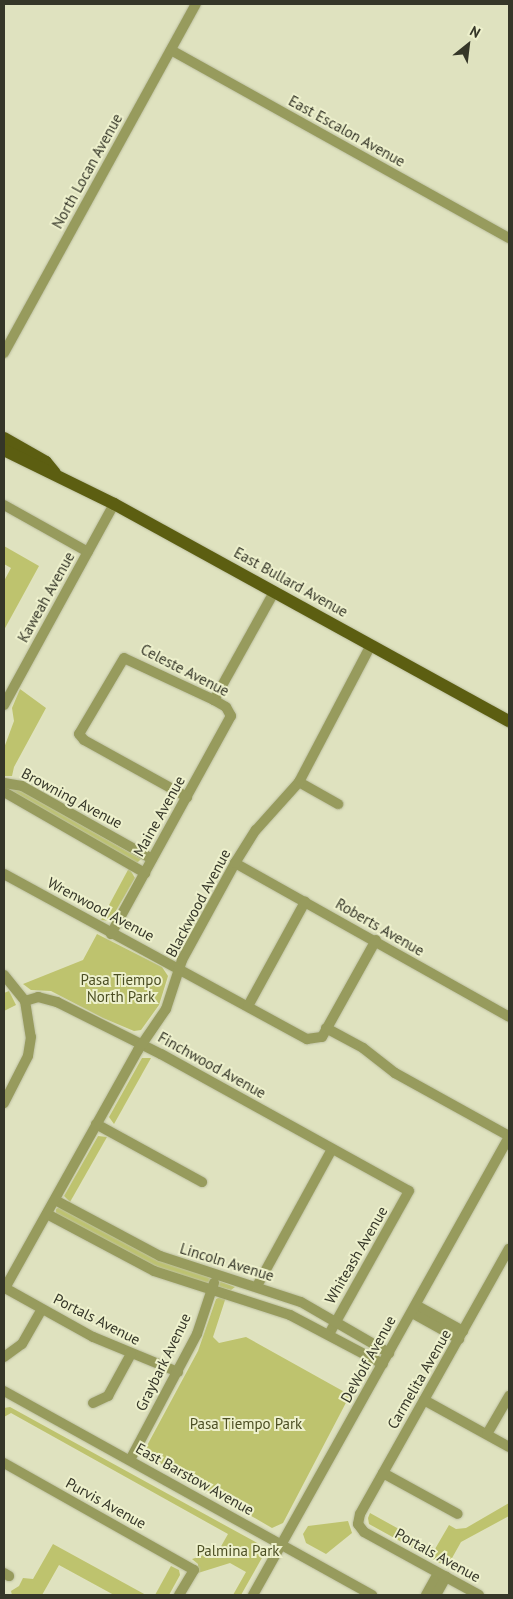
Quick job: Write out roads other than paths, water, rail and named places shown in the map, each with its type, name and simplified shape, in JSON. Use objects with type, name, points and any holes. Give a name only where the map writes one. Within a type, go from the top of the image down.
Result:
[{"type":"main road","name":"East Bullard Avenue","points":[[4,438],[46,462],[55,473]]},
{"type":"main road","name":"East Bullard Avenue","points":[[4,450],[43,471],[55,473],[114,504],[509,721]]},
{"type":"street","name":"North Locan Avenue","points":[[4,353],[196,4]]},
{"type":"street","name":"East Escalon Avenue","points":[[170,50],[509,238]]},
{"type":"street","name":"Kaweah Avenue","points":[[4,705],[114,504]]},
{"type":"street","points":[[4,505],[88,552]]},
{"type":"street","points":[[214,700],[274,592]]},
{"type":"street","name":"Blackwood Avenue","points":[[5,1288],[142,1044],[166,1009],[179,967],[236,863],[256,830],[299,782],[371,645]]},
{"type":"street","name":"Celeste Avenue","points":[[186,797],[84,740],[79,734],[124,658],[214,700],[230,712]]},
{"type":"street","name":"Maine Avenue","points":[[111,934],[230,712]]},
{"type":"street","name":"Browning Avenue","points":[[4,782],[22,786],[152,859]]},
{"type":"street","points":[[299,782],[338,804]]},
{"type":"street","name":"Browning Avenue","points":[[4,792],[145,873]]},
{"type":"street","name":"Roberts Avenue","points":[[236,863],[376,940],[509,1017]]},
{"type":"street","name":"Wrenwood Avenue","points":[[4,874],[111,934],[179,967],[307,1039],[317,1040],[326,1028]]},
{"type":"street","points":[[248,1006],[305,902]]},
{"type":"street","points":[[376,940],[326,1028],[363,1048],[395,1073],[509,1137]]},
{"type":"street","points":[[4,974],[25,1001],[32,1038],[28,1056],[4,1103]]},
{"type":"street","name":"Finchwood Avenue","points":[[25,1001],[38,997],[51,999],[142,1044],[409,1191]]},
{"type":"street","points":[[96,1124],[202,1182]]},
{"type":"street","name":"DeWolf Avenue","points":[[254,1595],[509,1137]]},
{"type":"street","points":[[257,1286],[332,1149]]},
{"type":"street","name":"Whiteash Avenue","points":[[329,1334],[409,1191]]},
{"type":"street","name":"Lincoln Avenue","points":[[55,1200],[160,1256],[257,1286],[300,1302],[389,1352]]},
{"type":"street","name":"Lincoln Avenue","points":[[47,1214],[154,1271],[261,1304],[329,1334],[383,1364]]},
{"type":"street","name":"Carmelita Avenue","points":[[358,1524],[360,1514],[509,1249]]},
{"type":"street","name":"Graybark Avenue","points":[[130,1460],[197,1334],[213,1289],[216,1274]]},
{"type":"street","name":"Portals Avenue","points":[[5,1288],[42,1309],[132,1354],[178,1372]]},
{"type":"street","points":[[4,1357],[22,1344],[42,1309]]},
{"type":"street","points":[[414,1309],[461,1335]]},
{"type":"street","points":[[93,1403],[108,1396],[132,1354]]},
{"type":"street","name":"East Barstow Avenue","points":[[4,1393],[130,1460],[372,1595]]},
{"type":"street","points":[[487,1434],[509,1396]]},
{"type":"street","points":[[424,1400],[509,1447]]},
{"type":"street","name":"Purvis Avenue","points":[[4,1462],[194,1570],[179,1595]]},
{"type":"street","points":[[383,1473],[458,1514]]},
{"type":"street","name":"Portals Avenue","points":[[358,1524],[364,1532],[479,1595]]},
{"type":"street","points":[[426,1595],[442,1575]]},
{"type":"street","points":[[436,1595],[442,1575]]},
{"type":"park label","name":"Pasa Tiempo North Park","points":[[121,988]]},
{"type":"park label","name":"Pasa Tiempo Park","points":[[246,1424]]},
{"type":"park label","name":"Palmina Park","points":[[238,1551]]}]
